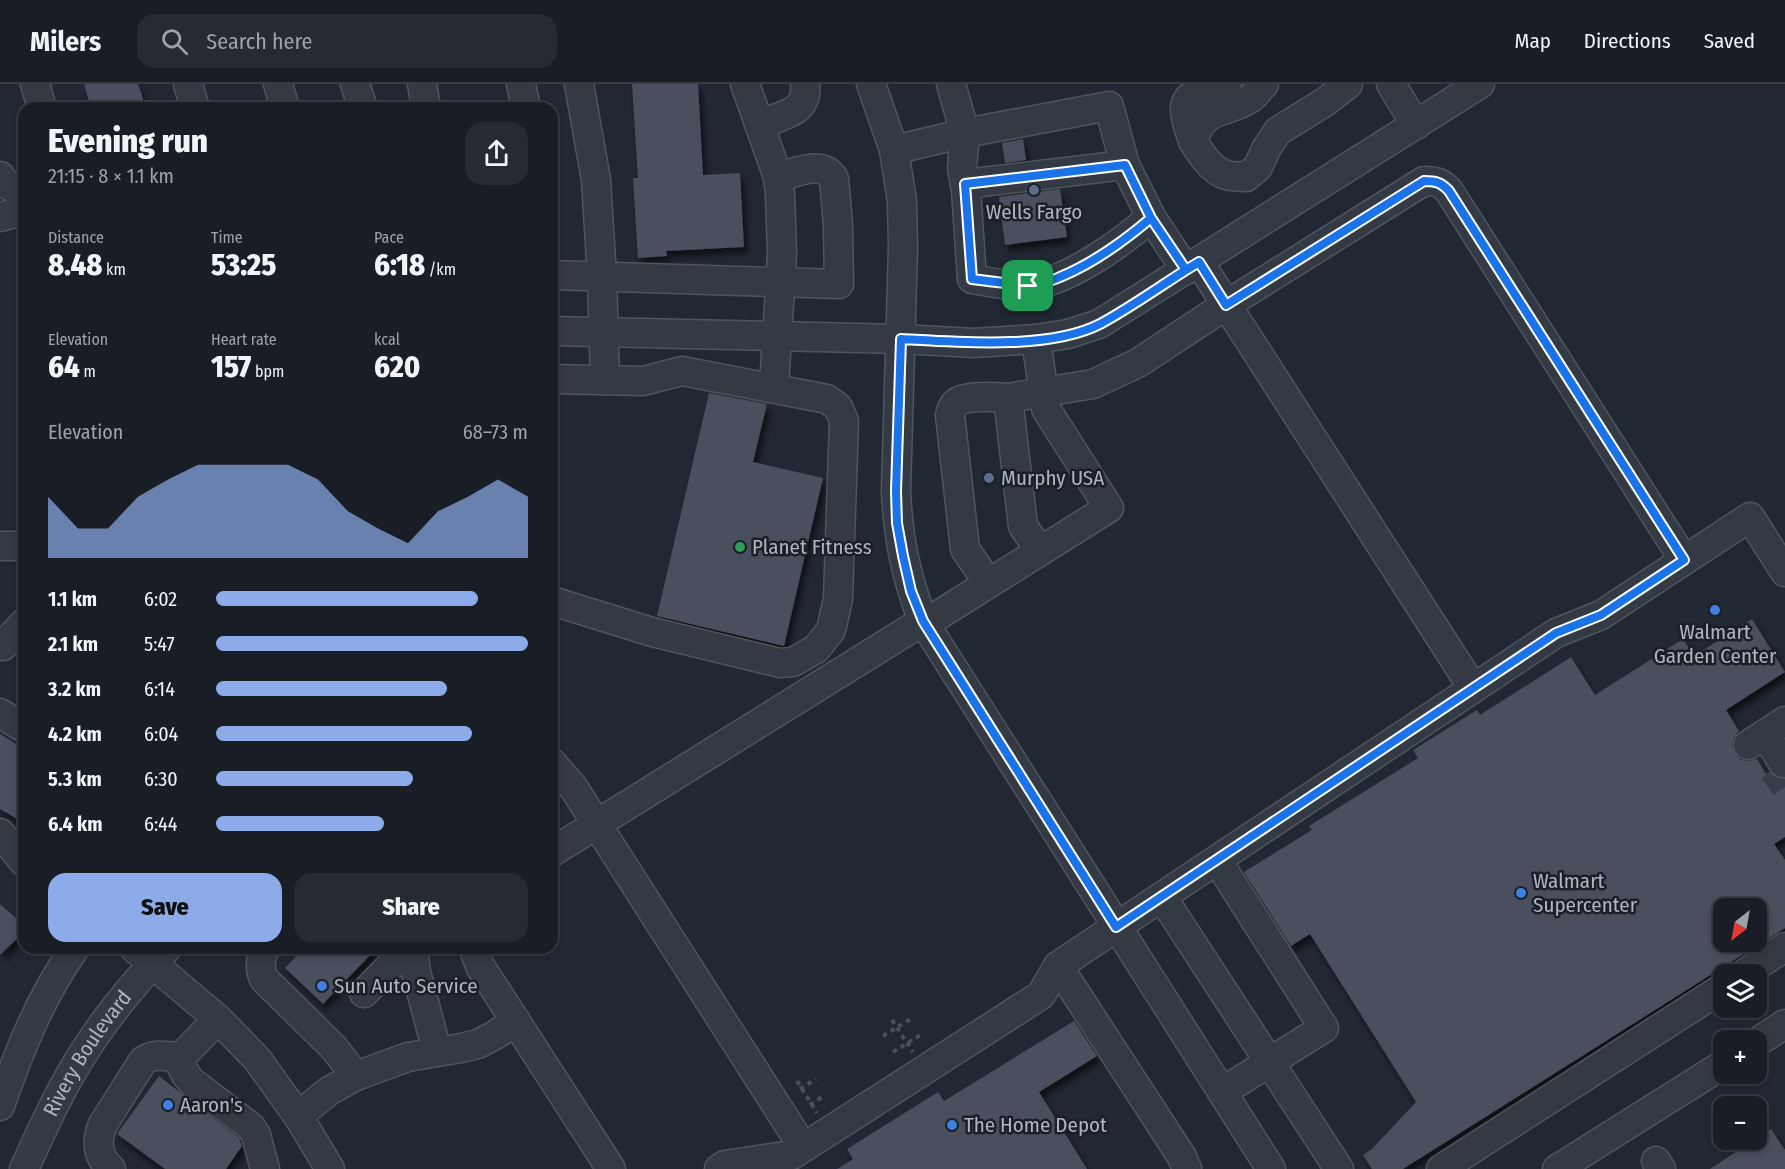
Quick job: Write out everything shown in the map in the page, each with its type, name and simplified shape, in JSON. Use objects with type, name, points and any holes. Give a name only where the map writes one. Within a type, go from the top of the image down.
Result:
[{"type":"street","points":[[35,84],[40,102]]},
{"type":"street","points":[[188,84],[193,102]]},
{"type":"street","points":[[278,84],[283,102]]},
{"type":"street","points":[[355,84],[361,102]]},
{"type":"street","points":[[422,84],[425,102]]},
{"type":"street","points":[[521,84],[525,102]]},
{"type":"street","points":[[579,84],[596,180],[605,380]]},
{"type":"street","points":[[745,84],[778,177],[782,244],[774,387]]},
{"type":"street","points":[[759,124],[801,106],[806,93],[805,84]]},
{"type":"street","points":[[871,84],[894,150],[902,201],[897,523],[908,579],[923,621],[1271,1169]]},
{"type":"street","points":[[951,84],[965,133],[964,175],[972,279],[1028,286],[1058,278],[1128,238],[1151,218]]},
{"type":"street","points":[[1227,84],[1198,91],[1189,97],[1184,107],[1185,118],[1192,141],[1212,166],[1226,176],[1246,177],[1258,167],[1278,131],[1325,102],[1348,84]]},
{"type":"street","points":[[1192,141],[1197,128],[1208,116],[1252,97],[1264,84]]},
{"type":"street","points":[[1391,84],[1416,125]]},
{"type":"street","points":[[558,331],[901,339],[974,343],[1036,339],[1068,334],[1099,324],[1480,84]]},
{"type":"street","points":[[894,150],[1108,95],[1122,156],[1151,218],[1226,305],[1473,688]]},
{"type":"street","points":[[964,175],[1122,156]]},
{"type":"street","points":[[558,275],[839,284],[838,225],[834,179],[830,172],[814,168],[778,177]]},
{"type":"street","points":[[0,176],[3,181],[18,190]]},
{"type":"street","points":[[988,584],[965,549],[950,415],[954,406],[961,400],[992,396],[1008,398],[1093,384],[1138,363],[1424,181],[1442,183],[1455,201],[1684,560]]},
{"type":"street","points":[[0,217],[18,212]]},
{"type":"street","points":[[558,848],[1109,508],[1046,409],[1036,339]]},
{"type":"street","points":[[558,379],[643,381],[682,371],[827,399],[838,407],[844,421],[838,599],[831,630],[816,649],[793,662],[780,663],[652,632],[558,603]]},
{"type":"street","points":[[1008,398],[1023,526],[1040,551]]},
{"type":"street","points":[[719,1169],[725,1165],[792,1155],[1041,995],[1058,966],[1473,688],[1556,633],[1601,615],[1750,517],[1785,572]]},
{"type":"street","points":[[0,546],[18,546]]},
{"type":"street","points":[[9,650],[18,634]]},
{"type":"street","points":[[0,713],[18,724]]},
{"type":"street","points":[[1763,735],[1778,766]]},
{"type":"street","points":[[558,770],[573,787],[803,1147]]},
{"type":"street","points":[[0,833],[18,855]]},
{"type":"street","points":[[1217,860],[1324,1028],[1222,1092]]},
{"type":"street","points":[[1162,897],[1339,1169]]},
{"type":"street","points":[[1759,964],[1785,947]]},
{"type":"street","points":[[0,1106],[31,1026],[71,954]]},
{"type":"street","name":"Rivery Boulevard","points":[[24,1169],[52,1108],[85,1050],[151,954]]},
{"type":"street","points":[[153,954],[257,1059],[298,1116],[330,1169]]},
{"type":"street","points":[[263,954],[260,963],[264,979],[334,1048],[356,1076]]},
{"type":"street","points":[[364,993],[405,954]]},
{"type":"street","points":[[412,954],[437,1051]]},
{"type":"street","points":[[475,954],[480,966],[611,1169]]},
{"type":"street","points":[[1058,966],[1182,1157],[1187,1169]]},
{"type":"street","points":[[1441,1169],[1713,994]]},
{"type":"street","points":[[111,1169],[101,1155],[98,1145],[99,1135],[103,1124],[143,1061],[156,1055],[181,1057],[218,1019]]},
{"type":"street","points":[[298,1116],[329,1091],[356,1076],[408,1057],[478,1044],[516,1021]]},
{"type":"street","points":[[1767,1036],[1785,1024]]},
{"type":"street","points":[[177,1057],[192,1082],[250,1127],[256,1135],[265,1169]]},
{"type":"street","points":[[1557,1169],[1713,1071]]},
{"type":"path","points":[[884,1036],[912,1018]]},
{"type":"path","points":[[892,1020],[915,1054]]},
{"type":"path","points":[[893,1052],[921,1034]]},
{"type":"path","points":[[794,1093],[816,1079]]},
{"type":"path","points":[[797,1081],[819,1117]]},
{"type":"path","points":[[804,1109],[825,1095]]},
{"type":"building","points":[[84,84],[138,84],[144,102],[89,102]]},
{"type":"building","points":[[632,84],[698,84],[703,175],[740,173],[744,247],[666,251],[667,256],[638,258],[633,178],[638,178]]},
{"type":"building","points":[[1023,139],[1026,160],[1005,163],[1002,143]]},
{"type":"building","name":"Wells Fargo","points":[[1060,189],[1067,237],[1005,245],[999,197]]},
{"type":"building","name":"Planet Fitness","points":[[709,393],[767,404],[753,462],[823,478],[784,646],[657,616]]},
{"type":"building","name":"Walmart Supercenter","points":[[1752,619],[1785,672],[1726,710],[1739,731],[1732,745],[1735,754],[1741,760],[1757,759],[1766,774],[1769,772],[1776,778],[1785,779],[1785,837],[1774,844],[1785,860],[1785,928],[1767,939],[1767,898],[1713,898],[1713,952],[1747,952],[1728,964],[1713,964],[1713,973],[1403,1169],[1372,1169],[1363,1155],[1372,1149],[1416,1102],[1310,934],[1291,946],[1244,872],[1312,830],[1309,826],[1418,758],[1413,750],[1477,710],[1480,715],[1571,657],[1595,695],[1683,639],[1694,656]]},
{"type":"building","points":[[0,734],[18,745],[18,820],[0,809]]},
{"type":"building","points":[[0,904],[18,920],[18,938],[0,955]]},
{"type":"building","name":"Sun Auto Service","points":[[298,954],[371,954],[323,1004],[285,968]]},
{"type":"building","name":"The Home Depot","points":[[1074,1021],[1097,1056],[1039,1092],[1087,1169],[837,1169],[853,1159],[847,1149],[938,1092],[944,1101]]},
{"type":"building","name":"Aaron's","points":[[159,1076],[239,1138],[242,1146],[226,1169],[165,1169],[117,1134]]},
{"type":"building","points":[[1771,1129],[1785,1150],[1785,1169],[1710,1169],[1739,1150],[1767,1150],[1767,1131]]},
{"type":"tunnel","points":[[1773,770],[1785,787]]},
{"type":"place","name":"Wells Fargo","points":[[1034,190]]},
{"type":"place","name":"Murphy USA","points":[[989,478]]},
{"type":"place","name":"Planet Fitness","points":[[740,547]]},
{"type":"place","name":"Walmart Garden Center","points":[[1715,610]]},
{"type":"place","name":"Walmart Supercenter","points":[[1521,893]]},
{"type":"place","name":"Sun Auto Service","points":[[322,986]]},
{"type":"place","name":"Aaron's","points":[[168,1105]]},
{"type":"place","name":"The Home Depot","points":[[952,1125]]},
{"type":"route","points":[[1028,286],[972,279],[965,184],[1125,165],[1151,218],[1186,270],[1199,262],[1226,305],[1424,181],[1442,183],[1684,560],[1601,615],[1556,633],[1116,927],[923,621],[911,591],[897,523],[901,339],[974,343],[1036,339],[1068,334],[1099,324],[1186,270],[1151,218],[1128,238],[1100,256],[1058,278],[1028,286]]}]
